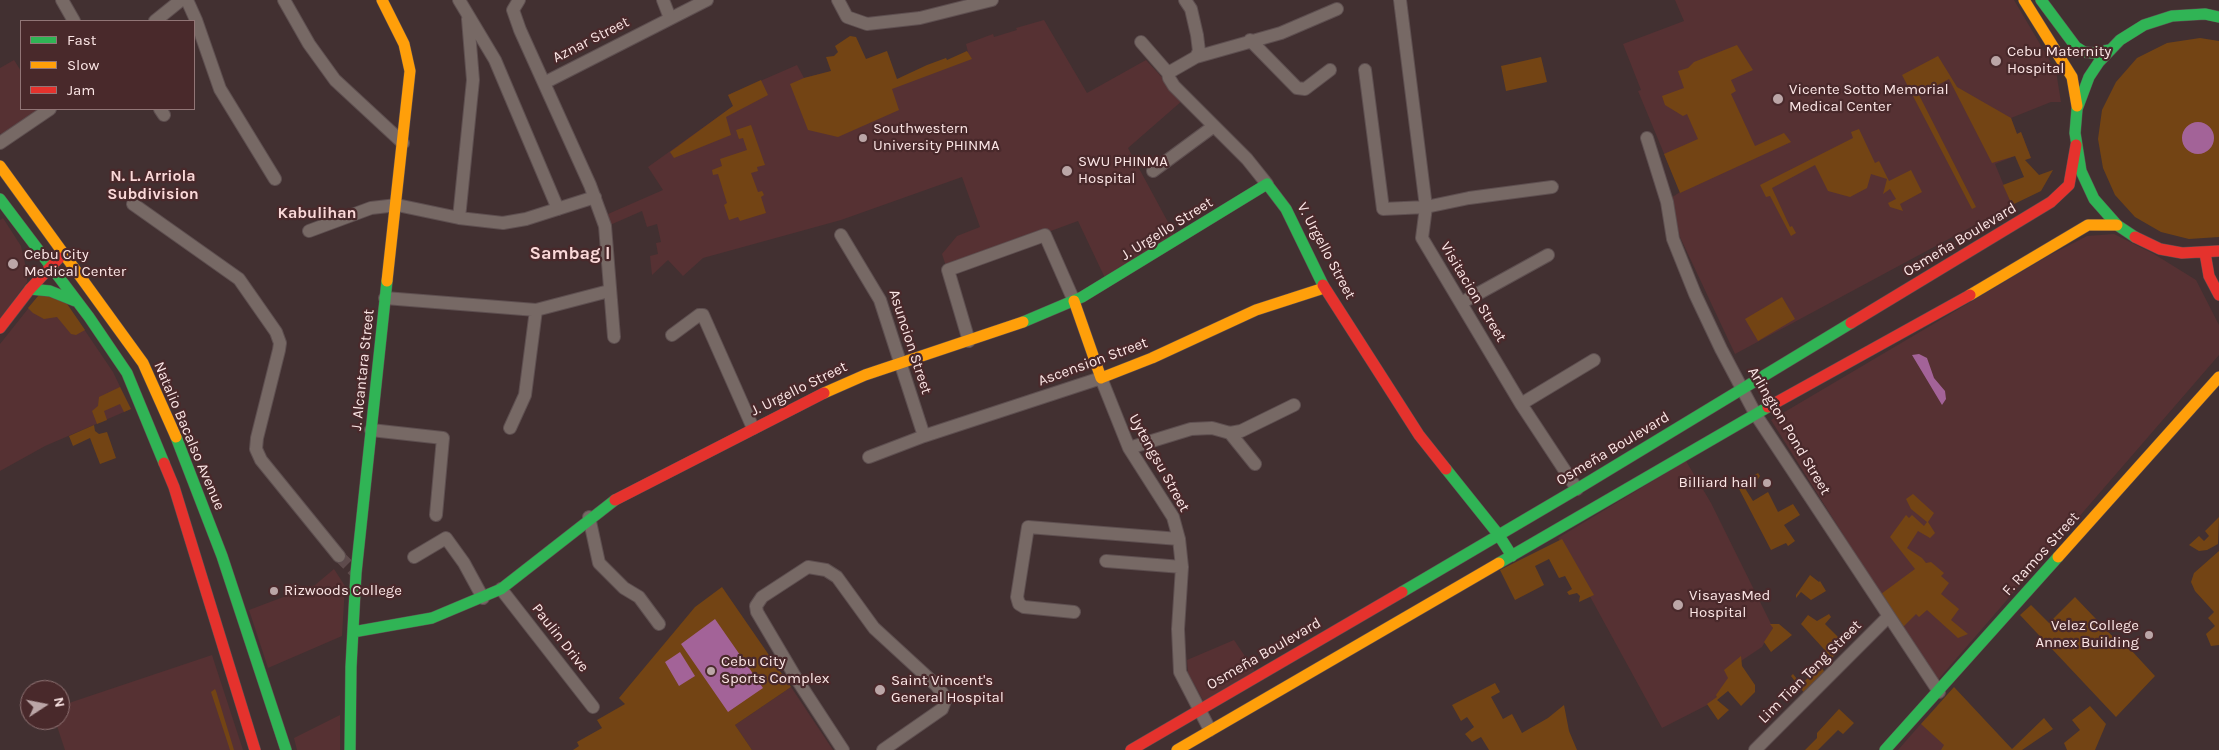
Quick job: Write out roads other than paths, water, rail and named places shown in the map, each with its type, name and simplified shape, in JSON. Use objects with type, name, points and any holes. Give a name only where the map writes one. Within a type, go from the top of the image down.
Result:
[{"type":"main road","name":"J. Alcantara Street","points":[[350,750],[356,573],[410,71],[404,44],[396,24],[382,0]]},
{"type":"main road","points":[[2024,0],[2072,77],[2078,110],[2076,145],[2081,172],[2094,198],[2117,225],[2144,243],[2160,249],[2182,253],[2205,254],[2219,251]]},
{"type":"main road","points":[[2040,0],[2076,47],[2084,52],[2093,53],[2109,50]]},
{"type":"main road","points":[[2078,110],[2089,77],[2109,50],[2132,32],[2181,4]]},
{"type":"main road","points":[[2152,22],[2172,16],[2188,14],[2219,17]]},
{"type":"main road","name":"Osmeña Boulevard","points":[[1131,750],[1577,489],[2051,202],[2070,185],[2074,172],[2076,145]]},
{"type":"main road","name":"Natalio Bacalso Avenue","points":[[0,166],[123,332],[143,363],[191,472],[230,578],[286,750]]},
{"type":"main road","name":"V. Urgello Street","points":[[1268,184],[1286,209],[1324,288],[1419,435],[1498,534],[1512,556]]},
{"type":"main road","name":"J. Urgello Street","points":[[353,632],[432,618],[483,598],[501,588],[589,517],[611,502],[838,386],[900,363],[1030,320],[1074,301],[1177,242],[1268,184]]},
{"type":"main road","name":"Natalio Bacalso Avenue","points":[[0,199],[108,344],[127,373],[174,487],[255,750]]},
{"type":"main road","points":[[1177,750],[1195,745],[1210,730],[1756,415],[1944,310],[2088,224],[2117,225]]},
{"type":"main road","points":[[0,328],[30,289],[64,253]]},
{"type":"main road","points":[[2205,254],[2209,276],[2219,295]]},
{"type":"main road","name":"Ascension Street","points":[[1101,378],[1152,358],[1256,310],[1324,288]]},
{"type":"main road","points":[[30,289],[50,291],[77,302]]},
{"type":"main road","name":"Uytengsu Street","points":[[1074,301],[1101,378]]},
{"type":"main road","points":[[108,344],[123,332]]},
{"type":"main road","points":[[127,373],[143,363]]},
{"type":"main road","name":"F. Ramos Street","points":[[1885,750],[2219,378]]},
{"type":"street","points":[[62,0],[73,20]]},
{"type":"street","points":[[156,20],[181,0]]},
{"type":"street","points":[[187,0],[201,17],[220,89],[275,178]]},
{"type":"street","points":[[284,0],[309,44],[335,80],[403,143]]},
{"type":"street","points":[[459,0],[495,60],[558,208]]},
{"type":"street","points":[[519,0],[514,10],[516,17],[595,197],[605,226],[614,337]]},
{"type":"street","points":[[663,0],[670,18]]},
{"type":"street","name":"Aznar Street","points":[[544,83],[707,0]]},
{"type":"street","points":[[838,0],[848,17],[867,24],[920,18],[956,4],[992,0]]},
{"type":"street","points":[[1185,0],[1191,9],[1197,35],[1199,51],[1196,57]]},
{"type":"street","name":"Visitacion Street","points":[[1400,0],[1426,207],[1422,238],[1521,404],[1577,489]]},
{"type":"street","points":[[1168,73],[1196,57],[1250,40],[1281,33],[1337,8]]},
{"type":"street","points":[[459,218],[473,80],[467,14]]},
{"type":"street","points":[[1250,40],[1298,88],[1305,89],[1330,70]]},
{"type":"street","name":"V. Urgello Street","points":[[1141,42],[1168,73],[1174,86],[1268,184]]},
{"type":"street","points":[[1365,70],[1383,209],[1426,207],[1469,198],[1552,187]]},
{"type":"street","points":[[0,143],[49,110]]},
{"type":"street","points":[[1153,171],[1214,126]]},
{"type":"street","name":"Arlington Pond Street","points":[[1646,138],[1667,202],[1673,239],[1695,294],[1756,415],[1939,692]]},
{"type":"street","points":[[310,231],[371,208],[397,205],[459,218],[503,222],[526,219],[595,197]]},
{"type":"street","points":[[133,204],[239,279],[276,332],[280,342],[279,350],[257,438],[256,449],[261,460],[339,556]]},
{"type":"street","name":"Asuncion Street","points":[[841,235],[877,293],[924,436]]},
{"type":"street","points":[[969,341],[948,270],[1045,235],[1074,301]]},
{"type":"street","points":[[1461,303],[1548,255]]},
{"type":"street","points":[[385,298],[536,310],[559,306],[609,292]]},
{"type":"street","points":[[510,428],[526,395],[536,310]]},
{"type":"street","points":[[672,335],[699,315],[703,316],[753,428]]},
{"type":"street","points":[[1521,404],[1594,360]]},
{"type":"street","name":"Ascension Street","points":[[869,457],[924,436],[1101,378]]},
{"type":"street","name":"Uytengsu Street","points":[[1101,378],[1129,448],[1173,516],[1179,539],[1182,567],[1178,628],[1180,672],[1198,711],[1210,730]]},
{"type":"street","points":[[1129,448],[1191,429],[1212,428],[1230,433],[1255,426],[1294,405]]},
{"type":"street","points":[[371,430],[443,438],[436,515]]},
{"type":"street","points":[[1230,433],[1255,464]]},
{"type":"street","points":[[589,517],[599,563],[624,588],[639,598],[659,624]]},
{"type":"street","points":[[1074,612],[1024,607],[1019,604],[1017,597],[1028,527],[1179,539]]},
{"type":"street","points":[[414,557],[446,538],[464,563],[483,598]]},
{"type":"street","points":[[1106,561],[1182,567]]},
{"type":"street","points":[[843,750],[757,612],[757,602],[803,568],[814,568],[831,573],[874,628],[943,692],[946,698],[945,706],[883,750]]},
{"type":"street","name":"Paulin Drive","points":[[501,588],[593,708]]},
{"type":"street","name":"Lim Tian Teng Street","points":[[1754,750],[1888,617]]},
{"type":"tunnel","points":[[339,556],[356,573]]},
{"type":"place","name":"Cebu Maternity Hospital","points":[[1996,61]]},
{"type":"place","name":"Vicente Sotto Memorial Medical Center","points":[[1778,99]]},
{"type":"place","name":"Southwestern University PHINMA","points":[[863,138]]},
{"type":"place","name":"SWU PHINMA Hospital","points":[[1067,171]]},
{"type":"place","name":"Cebu City Medical Center","points":[[13,264]]},
{"type":"place","name":"Billiard hall","points":[[1767,483]]},
{"type":"place","name":"Rizwoods College","points":[[274,591]]},
{"type":"place","name":"VisayasMed Hospital","points":[[1678,605]]},
{"type":"place","name":"Velez College Annex Building","points":[[2149,635]]},
{"type":"place","name":"Cebu City Sports Complex","points":[[711,671]]},
{"type":"place","name":"Saint Vincent's General Hospital","points":[[880,690]]},
{"type":"district","name":"N. L. Arriola Subdivision","points":[[153,185]]},
{"type":"district","name":"Kabulihan","points":[[317,213]]},
{"type":"district","name":"Sambag I","points":[[570,254]]}]
